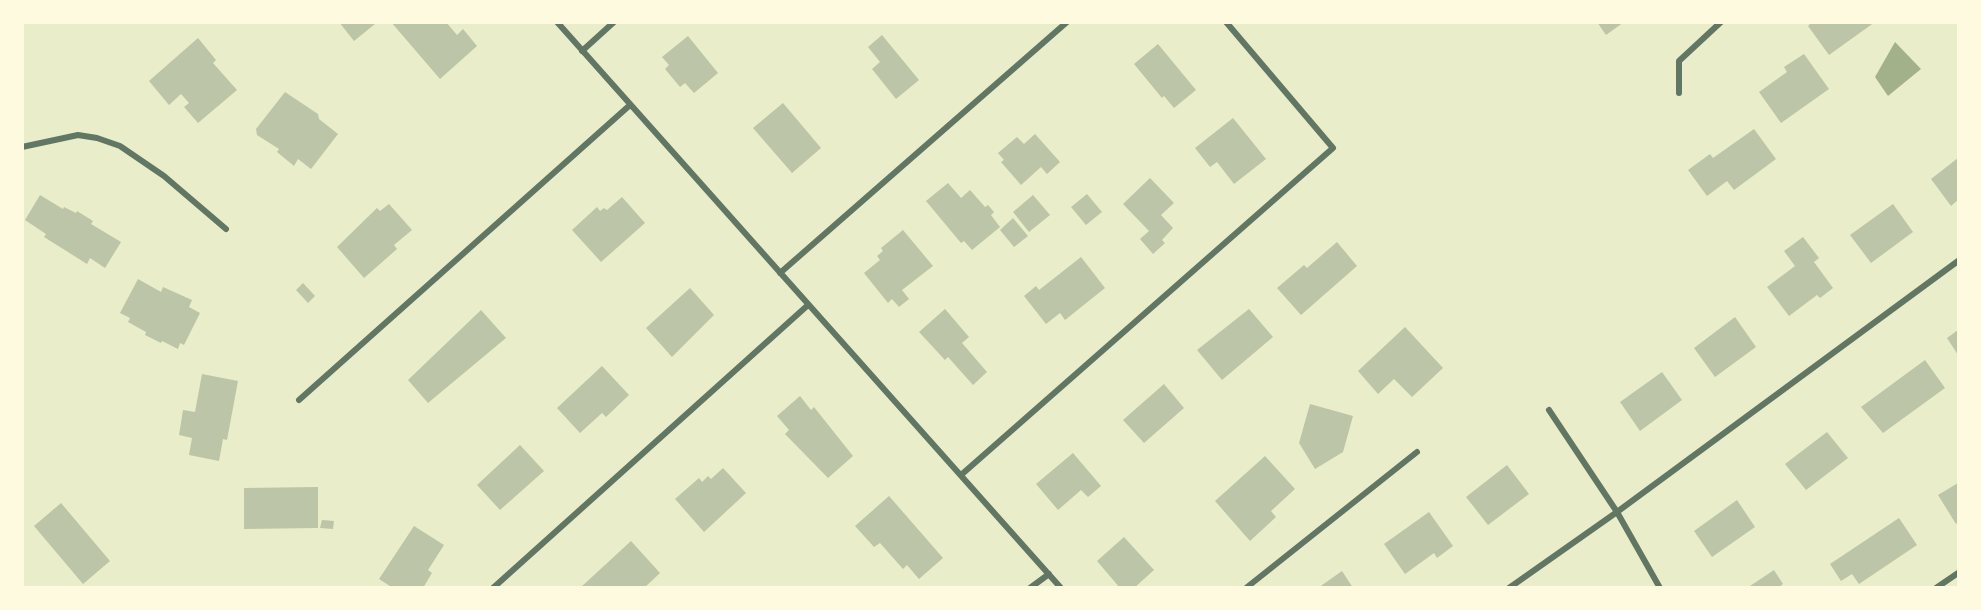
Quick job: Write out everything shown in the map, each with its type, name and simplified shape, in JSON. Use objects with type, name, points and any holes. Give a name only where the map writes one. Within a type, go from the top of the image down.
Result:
[{"type":"street","points":[[557,22],[1060,588]]},
{"type":"street","points":[[582,51],[614,22]]},
{"type":"street","points":[[780,273],[1067,22]]},
{"type":"street","points":[[961,475],[1333,148],[1226,22]]},
{"type":"street","points":[[1679,93],[1680,61],[1721,22]]},
{"type":"street","points":[[299,400],[630,105]]},
{"type":"street","points":[[22,147],[78,135],[112,143],[164,176],[226,229]]},
{"type":"street","points":[[1509,588],[1617,512],[1959,261]]},
{"type":"street","points":[[493,588],[808,304]]},
{"type":"street","points":[[1549,410],[1617,512],[1660,588]]},
{"type":"street","points":[[1246,588],[1417,452]]},
{"type":"street","points":[[1936,588],[1959,573]]},
{"type":"street","points":[[1030,588],[1049,574]]},
{"type":"shaded area","points":[[1895,42],[1921,69],[1888,96],[1875,77]]},
{"type":"building","points":[[339,22],[374,22],[375,24],[354,41]]},
{"type":"building","points":[[391,22],[446,22],[457,35],[463,29],[477,46],[440,79]]},
{"type":"building","points":[[1597,22],[1624,22],[1606,35]]},
{"type":"building","points":[[1812,22],[1875,22],[1829,55],[1808,26]]},
{"type":"building","points":[[882,35],[919,80],[896,99],[872,69],[880,62],[868,47]]},
{"type":"building","points":[[688,36],[718,73],[694,93],[685,83],[680,87],[665,69],[669,65],[662,57]]},
{"type":"building","points":[[198,38],[216,60],[213,63],[237,90],[198,123],[184,107],[189,103],[181,94],[169,105],[149,81]]},
{"type":"building","points":[[1158,44],[1196,90],[1174,108],[1164,96],[1162,98],[1134,64]]},
{"type":"building","points":[[1804,54],[1829,89],[1781,123],[1759,92],[1787,72],[1784,67]]},
{"type":"building","points":[[285,92],[318,114],[319,119],[338,134],[311,169],[298,159],[294,166],[277,152],[279,149],[257,135],[256,129]]},
{"type":"building","points":[[783,103],[821,148],[792,173],[753,128]]},
{"type":"building","points":[[1233,118],[1266,159],[1234,184],[1217,162],[1210,167],[1195,148]]},
{"type":"building","points":[[1754,129],[1776,159],[1734,190],[1727,181],[1707,196],[1688,170],[1710,154],[1713,158]]},
{"type":"building","points":[[1035,134],[1060,162],[1047,174],[1041,167],[1021,185],[1001,162],[1004,160],[998,153],[1017,137],[1024,144]]},
{"type":"building","points":[[1958,158],[1958,200],[1951,206],[1931,179]]},
{"type":"building","points":[[1150,178],[1174,203],[1161,215],[1173,228],[1162,240],[1165,243],[1153,254],[1140,239],[1149,231],[1123,204]]},
{"type":"building","points":[[948,183],[961,198],[970,190],[985,207],[988,205],[994,212],[991,215],[1000,227],[972,250],[964,241],[961,243],[926,201]]},
{"type":"building","points":[[1087,194],[1102,212],[1086,225],[1071,207]]},
{"type":"building","points":[[40,195],[63,209],[64,207],[76,213],[77,211],[93,221],[91,224],[121,242],[105,268],[90,258],[87,264],[44,237],[46,234],[25,220]]},
{"type":"building","points":[[1033,195],[1050,215],[1029,232],[1013,212]]},
{"type":"building","points":[[622,197],[645,223],[601,262],[572,230],[597,207],[600,211],[604,208],[607,210]]},
{"type":"building","points":[[389,204],[412,230],[394,245],[397,249],[364,278],[337,247],[377,208],[380,211]]},
{"type":"building","points":[[1893,204],[1913,232],[1871,263],[1850,235]]},
{"type":"building","points":[[1013,218],[1028,236],[1014,247],[1000,230]]},
{"type":"building","points":[[903,230],[933,266],[902,290],[909,299],[899,307],[892,299],[888,303],[864,273],[880,260],[877,256],[883,251],[881,248]]},
{"type":"building","points":[[1803,237],[1819,258],[1814,262],[1833,288],[1820,298],[1817,295],[1789,316],[1767,287],[1795,266],[1784,251]]},
{"type":"building","points":[[1337,242],[1357,266],[1301,315],[1277,288],[1304,265],[1307,268]]},
{"type":"building","points":[[1081,257],[1105,288],[1065,320],[1060,313],[1046,324],[1024,296],[1036,286],[1039,290]]},
{"type":"building","points":[[138,279],[161,292],[163,287],[192,300],[189,307],[200,313],[184,345],[180,343],[178,349],[145,335],[146,332],[128,322],[130,318],[120,313]]},
{"type":"building","points":[[303,283],[315,296],[308,303],[296,290]]},
{"type":"building","points":[[690,288],[714,315],[672,357],[646,328]]},
{"type":"building","points":[[945,309],[969,337],[962,343],[987,372],[973,385],[948,357],[945,360],[919,332]]},
{"type":"building","points":[[1249,309],[1273,337],[1222,380],[1197,350]]},
{"type":"building","points":[[481,310],[506,338],[428,403],[408,380]]},
{"type":"building","points":[[1735,317],[1756,347],[1715,377],[1694,348]]},
{"type":"building","points":[[1405,327],[1443,368],[1412,397],[1394,379],[1378,394],[1358,371]]},
{"type":"building","points":[[1958,330],[1958,355],[1947,338]]},
{"type":"building","points":[[1925,360],[1945,388],[1883,433],[1861,407]]},
{"type":"building","points":[[602,366],[629,395],[606,417],[602,413],[580,433],[557,408]]},
{"type":"building","points":[[1662,372],[1682,400],[1640,431],[1620,402]]},
{"type":"building","points":[[202,374],[238,381],[227,440],[223,439],[219,461],[189,455],[192,438],[179,435],[183,410],[195,412]]},
{"type":"building","points":[[1164,384],[1184,408],[1144,443],[1123,420]]},
{"type":"building","points":[[800,396],[811,410],[814,407],[853,456],[828,478],[785,434],[789,430],[777,416]]},
{"type":"building","points":[[1310,404],[1353,416],[1343,452],[1315,469],[1299,443]]},
{"type":"building","points":[[1827,432],[1848,458],[1806,490],[1785,464]]},
{"type":"building","points":[[520,445],[544,471],[500,510],[477,485]]},
{"type":"building","points":[[1073,453],[1101,486],[1088,497],[1081,490],[1058,510],[1036,484]]},
{"type":"building","points":[[1265,456],[1295,489],[1271,511],[1276,517],[1250,541],[1215,501]]},
{"type":"building","points":[[1507,465],[1529,494],[1488,525],[1466,497]]},
{"type":"building","points":[[723,468],[746,493],[704,532],[675,499],[699,478],[702,482],[708,476],[711,479]]},
{"type":"building","points":[[1958,483],[1958,522],[1956,524],[1938,495]]},
{"type":"building","points":[[318,487],[318,528],[244,529],[244,488]]},
{"type":"building","points":[[889,496],[943,558],[919,579],[907,565],[903,569],[880,543],[874,547],[855,526]]},
{"type":"building","points":[[1737,500],[1755,527],[1712,557],[1694,531]]},
{"type":"building","points":[[61,503],[110,561],[83,584],[34,526]]},
{"type":"building","points":[[1429,512],[1453,546],[1437,558],[1434,553],[1405,574],[1384,544]]},
{"type":"building","points":[[1899,518],[1917,545],[1859,584],[1852,574],[1841,581],[1830,564]]},
{"type":"building","points":[[322,520],[334,521],[333,529],[320,528]]},
{"type":"building","points":[[414,526],[444,545],[428,570],[432,573],[423,588],[393,588],[379,579]]},
{"type":"building","points":[[1124,537],[1154,570],[1134,588],[1120,588],[1097,561]]},
{"type":"building","points":[[631,541],[660,573],[644,588],[580,588]]},
{"type":"building","points":[[1774,570],[1783,584],[1778,588],[1747,588]]},
{"type":"building","points":[[1342,571],[1353,588],[1318,588]]}]
